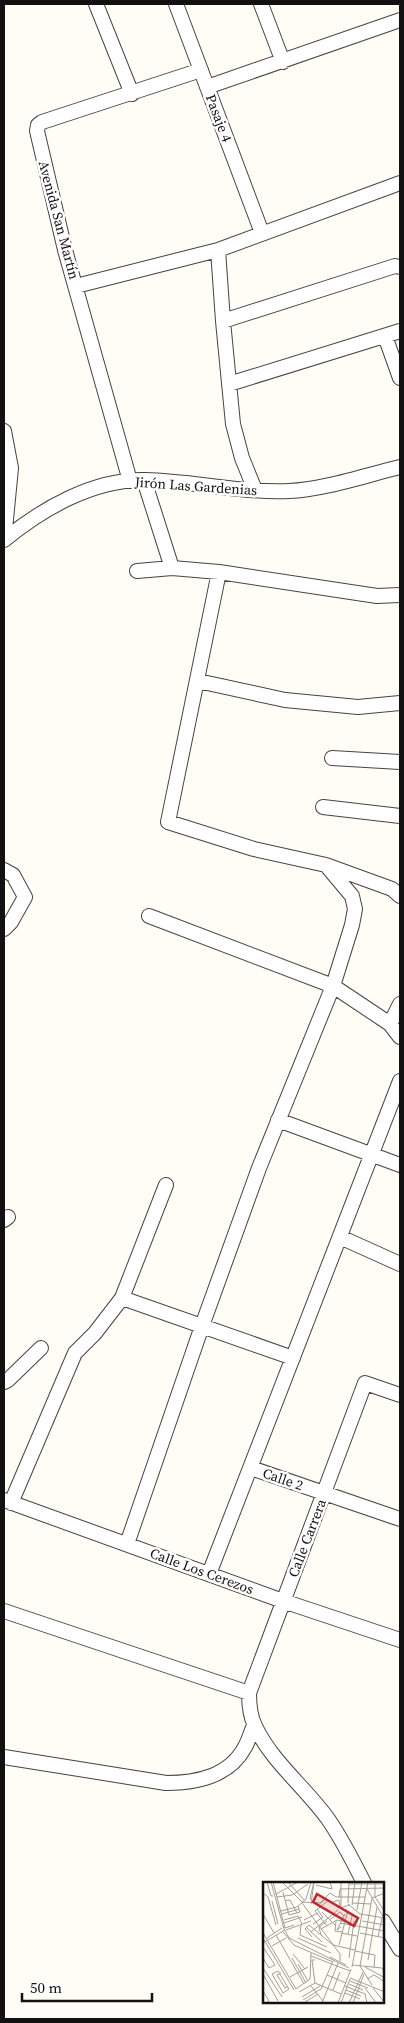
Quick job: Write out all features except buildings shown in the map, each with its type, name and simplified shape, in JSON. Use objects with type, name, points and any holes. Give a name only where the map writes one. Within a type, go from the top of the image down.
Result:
[{"type":"street","points":[[96,4],[132,94]]},
{"type":"street","name":"Pasaje 4","points":[[176,4],[262,233]]},
{"type":"street","points":[[261,4],[283,62]]},
{"type":"street","points":[[207,87],[400,20]]},
{"type":"street","name":"Avenida San Martín","points":[[172,568],[136,481],[76,286],[48,186],[37,131],[38,125],[42,122],[201,70]]},
{"type":"street","points":[[76,286],[218,250],[400,183]]},
{"type":"street","points":[[218,250],[233,424],[242,458],[255,490]]},
{"type":"street","points":[[223,321],[395,266],[400,267]]},
{"type":"street","points":[[229,384],[400,331]]},
{"type":"street","points":[[385,336],[400,378]]},
{"type":"street","points":[[4,431],[11,468],[4,540]]},
{"type":"street","name":"Jirón Las Gardenias","points":[[4,540],[34,516],[81,494],[107,485],[136,481],[290,491],[400,467]]},
{"type":"street","points":[[137,572],[172,568],[220,572],[377,596],[400,595]]},
{"type":"street","points":[[220,572],[168,822],[254,849],[326,865],[392,889],[400,896]]},
{"type":"street","points":[[198,681],[285,700],[358,707],[400,703]]},
{"type":"street","points":[[332,758],[400,762]]},
{"type":"street","points":[[323,807],[400,816]]},
{"type":"street","points":[[127,1544],[202,1326],[278,1120],[332,986],[352,925],[356,910],[352,896],[326,865]]},
{"type":"street","points":[[4,870],[13,875],[25,897],[11,922],[4,929]]},
{"type":"street","points":[[149,916],[332,986],[390,1024],[400,1037]]},
{"type":"street","points":[[390,1024],[400,1004]]},
{"type":"street","points":[[209,1574],[400,1081]]},
{"type":"street","points":[[278,1120],[400,1165]]},
{"type":"street","points":[[8,1501],[75,1353],[95,1333],[122,1298],[166,1185]]},
{"type":"street","points":[[340,1237],[400,1264]]},
{"type":"street","points":[[122,1298],[293,1358]]},
{"type":"street","points":[[4,1382],[41,1348]]},
{"type":"street","name":"Calle Carrera","points":[[249,1693],[365,1382],[400,1395]]},
{"type":"street","name":"Calle 2","points":[[251,1468],[400,1518]]},
{"type":"street","name":"Calle Los Cerezos","points":[[8,1501],[283,1601],[400,1640]]},
{"type":"street","points":[[4,1611],[249,1693],[249,1706],[254,1725],[264,1742],[328,1820],[363,1882]]},
{"type":"street","points":[[4,1757],[166,1784],[192,1783],[214,1776],[232,1765],[245,1748],[254,1725]]},
{"type":"street","points":[[384,1923],[400,1949]]}]
